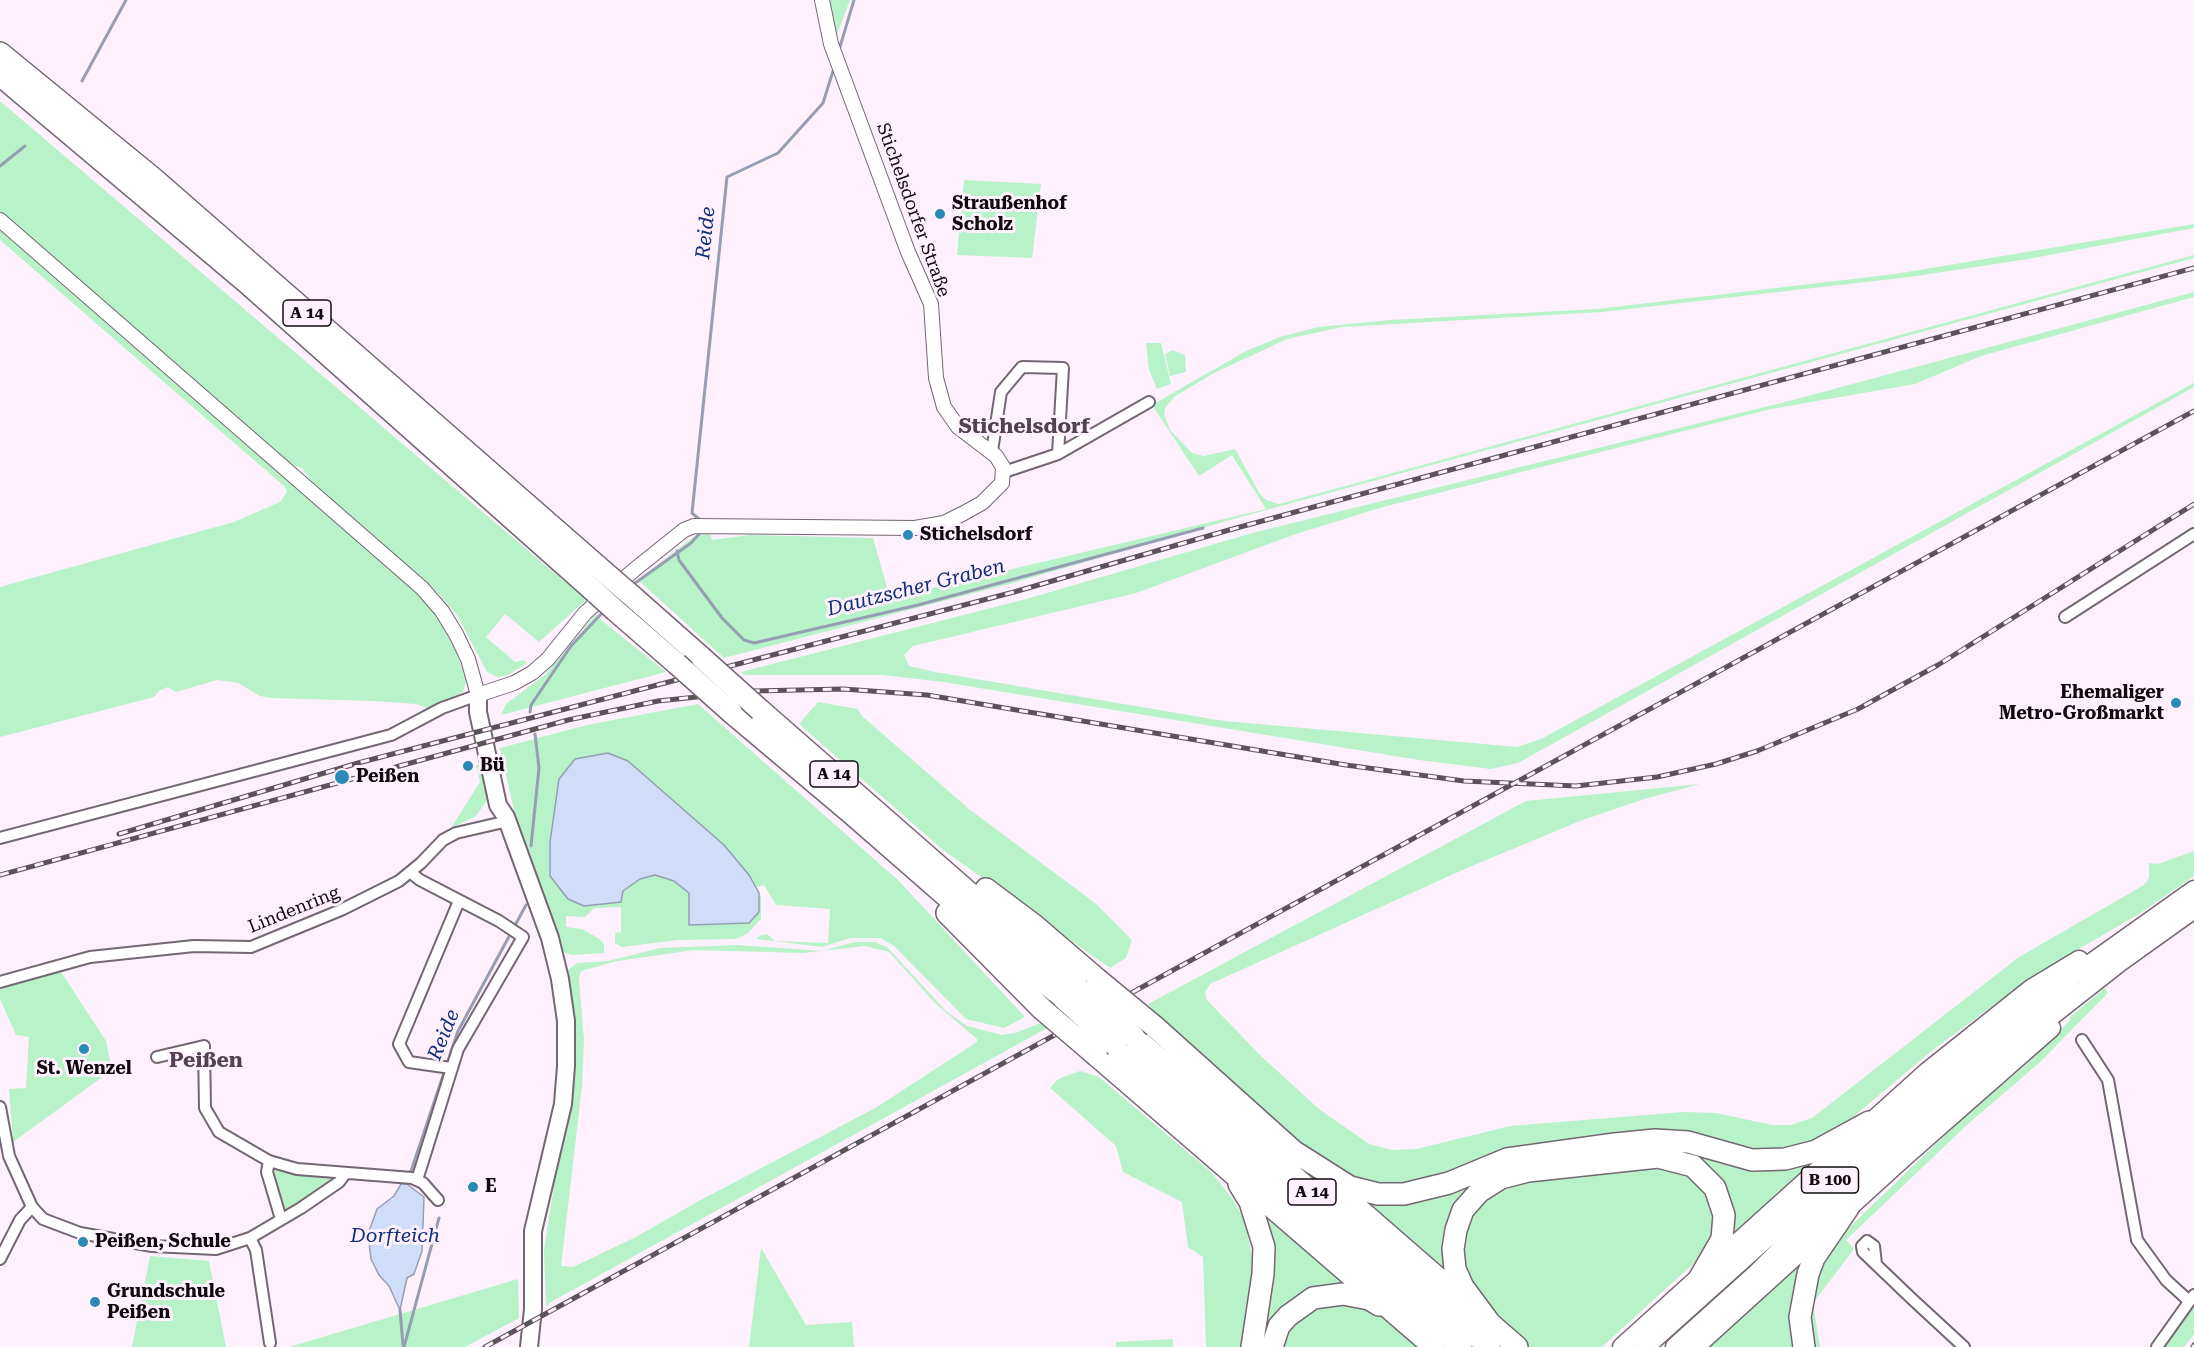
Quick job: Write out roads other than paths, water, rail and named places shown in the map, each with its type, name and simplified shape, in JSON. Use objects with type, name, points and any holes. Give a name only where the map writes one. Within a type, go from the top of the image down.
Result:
[{"type":"highway","name":"A 14","points":[[0,53],[154,178],[1080,989],[1116,1046],[1461,1347]]},
{"type":"highway","name":"A 14","points":[[0,75],[246,282],[730,712],[851,813],[1080,989]]},
{"type":"highway","points":[[851,813],[1011,980],[1042,1009],[1116,1046],[1215,1156],[1250,1202],[1263,1247],[1263,1274],[1252,1347]]},
{"type":"highway","name":"B 100","points":[[1645,1347],[1936,1086],[2028,1011],[2194,890]]},
{"type":"highway","name":"B 100","points":[[1675,1347],[1901,1138],[1995,1058],[2120,962],[2194,909]]},
{"type":"highway","points":[[1622,1347],[1869,1122],[1969,1037],[2031,988],[2134,932]]},
{"type":"highway","points":[[1695,1347],[1848,1208],[2092,993],[2120,962]]},
{"type":"highway","points":[[1080,989],[1154,1026],[1290,1149],[1517,1347]]},
{"type":"highway","name":"A 14","points":[[1116,1046],[1490,1347]]},
{"type":"highway","points":[[1290,1149],[1350,1187],[1391,1195],[1419,1192],[1449,1184],[1507,1159],[1624,1143],[1688,1142],[1752,1160],[1785,1159],[1816,1151],[1869,1122]]},
{"type":"highway","points":[[1215,1156],[1434,1347]]},
{"type":"highway","points":[[1489,1322],[1463,1287],[1455,1269],[1453,1249],[1456,1230],[1463,1210],[1479,1192],[1501,1178],[1528,1171],[1658,1157],[1693,1166],[1715,1188],[1724,1215],[1722,1239],[1699,1279]]},
{"type":"highway","points":[[1804,1347],[1800,1317],[1808,1274],[1814,1258],[1848,1208]]},
{"type":"highway","points":[[1272,1347],[1279,1326],[1288,1316],[1313,1298],[1343,1294],[1358,1296],[1369,1299],[1401,1319]]},
{"type":"main road","points":[[478,695],[488,710],[498,751],[508,801],[507,819],[554,951],[563,995],[567,1036],[561,1114],[533,1231],[533,1309],[529,1347]]},
{"type":"street","name":"Stichelsdorfer Straße","points":[[822,0],[833,50],[908,252],[931,304],[936,378],[944,407],[958,427],[992,451],[1000,461],[1004,472]]},
{"type":"street","points":[[0,220],[422,588],[442,611],[456,634],[478,695]]},
{"type":"street","points":[[992,451],[1001,392],[1022,367],[1063,368],[1058,454]]},
{"type":"street","points":[[0,838],[391,735],[442,708],[514,683],[532,673],[593,606],[634,570],[684,530],[694,526],[915,528],[944,523],[982,503],[1002,483],[1004,472],[1058,454],[1149,402]]},
{"type":"street","points":[[2065,617],[2194,534]]},
{"type":"street","name":"Lindenring","points":[[0,982],[90,957],[194,946],[251,947],[341,910],[411,873],[450,836],[507,819]]},
{"type":"street","points":[[411,873],[523,937],[445,1067],[412,1178]]},
{"type":"street","points":[[445,1067],[409,1062],[399,1044],[459,901]]},
{"type":"street","points":[[2082,1040],[2108,1080],[2137,1240],[2166,1280],[2192,1298],[2157,1347]]},
{"type":"street","points":[[156,1057],[204,1046],[206,1107],[214,1124],[219,1132],[269,1161],[297,1169],[412,1178],[438,1200]]},
{"type":"street","points":[[0,1107],[5,1157],[32,1207],[43,1219],[67,1230],[152,1246],[216,1249],[250,1238],[339,1182],[345,1174]]},
{"type":"street","points":[[269,1161],[267,1172],[281,1219]]},
{"type":"street","points":[[0,1259],[20,1220],[32,1207]]},
{"type":"street","points":[[250,1238],[255,1250],[270,1342]]},
{"type":"street","points":[[1876,1264],[1964,1347]]},
{"type":"water","points":[[608,753],[628,761],[724,845],[749,875],[759,893],[759,912],[749,923],[689,925],[689,893],[674,881],[655,875],[640,879],[623,891],[621,902],[584,906],[568,899],[550,876],[550,842],[559,779],[575,759]]},
{"type":"water","name":"Dorfteich","points":[[401,1184],[407,1184],[424,1197],[422,1251],[414,1274],[407,1278],[400,1310],[389,1286],[379,1275],[371,1259],[368,1234],[377,1209],[394,1196]]},
{"type":"waterway","points":[[82,81],[126,0]]},
{"type":"waterway","name":"Reide","points":[[839,50],[854,0]]},
{"type":"waterway","name":"Reide","points":[[699,519],[692,513],[727,177],[778,153],[823,103],[834,68]]},
{"type":"waterway","points":[[0,166],[25,146]]},
{"type":"waterway","name":"Dautzscher Graben","points":[[677,551],[679,560],[722,618],[744,640],[754,643],[918,605],[1203,528]]},
{"type":"waterway","name":"Reide","points":[[631,586],[691,543],[700,533]]},
{"type":"waterway","name":"Reide","points":[[530,712],[531,705],[571,646],[604,611]]},
{"type":"waterway","name":"Reide","points":[[531,846],[539,768],[535,734]]},
{"type":"waterway","name":"Reide","points":[[410,1174],[458,1031],[526,905]]},
{"type":"waterway","points":[[404,1347],[439,1218]]},
{"type":"waterway","name":"Reide","points":[[400,1310],[403,1345]]},
{"type":"railway","points":[[119,834],[358,763],[1014,592],[1229,530],[2194,268]]},
{"type":"railway","points":[[485,1347],[2194,411]]},
{"type":"railway","points":[[0,875],[568,720],[658,701],[754,691],[843,689],[927,695],[1346,765],[1464,781],[1576,786],[1657,777],[1716,764],[1757,751],[1858,709],[1938,665],[2194,504]]},
{"type":"place","name":"Straußenhof Scholz","points":[[940,214]]},
{"type":"place","name":"Stichelsdorf","points":[[908,535]]},
{"type":"place","name":"Ehemaliger Metro-Großmarkt","points":[[2176,703]]},
{"type":"place","name":"Bü","points":[[468,766]]},
{"type":"place","name":"Peißen","points":[[342,777]]},
{"type":"place","name":"St. Wenzel","points":[[84,1049]]},
{"type":"place","name":"E","points":[[473,1187]]},
{"type":"place","name":"Peißen, Schule","points":[[83,1242]]},
{"type":"place","name":"Grundschule Peißen","points":[[95,1302]]},
{"type":"district","name":"Stichelsdorf","points":[[1024,427]]},
{"type":"district","name":"Peißen","points":[[206,1061]]}]
